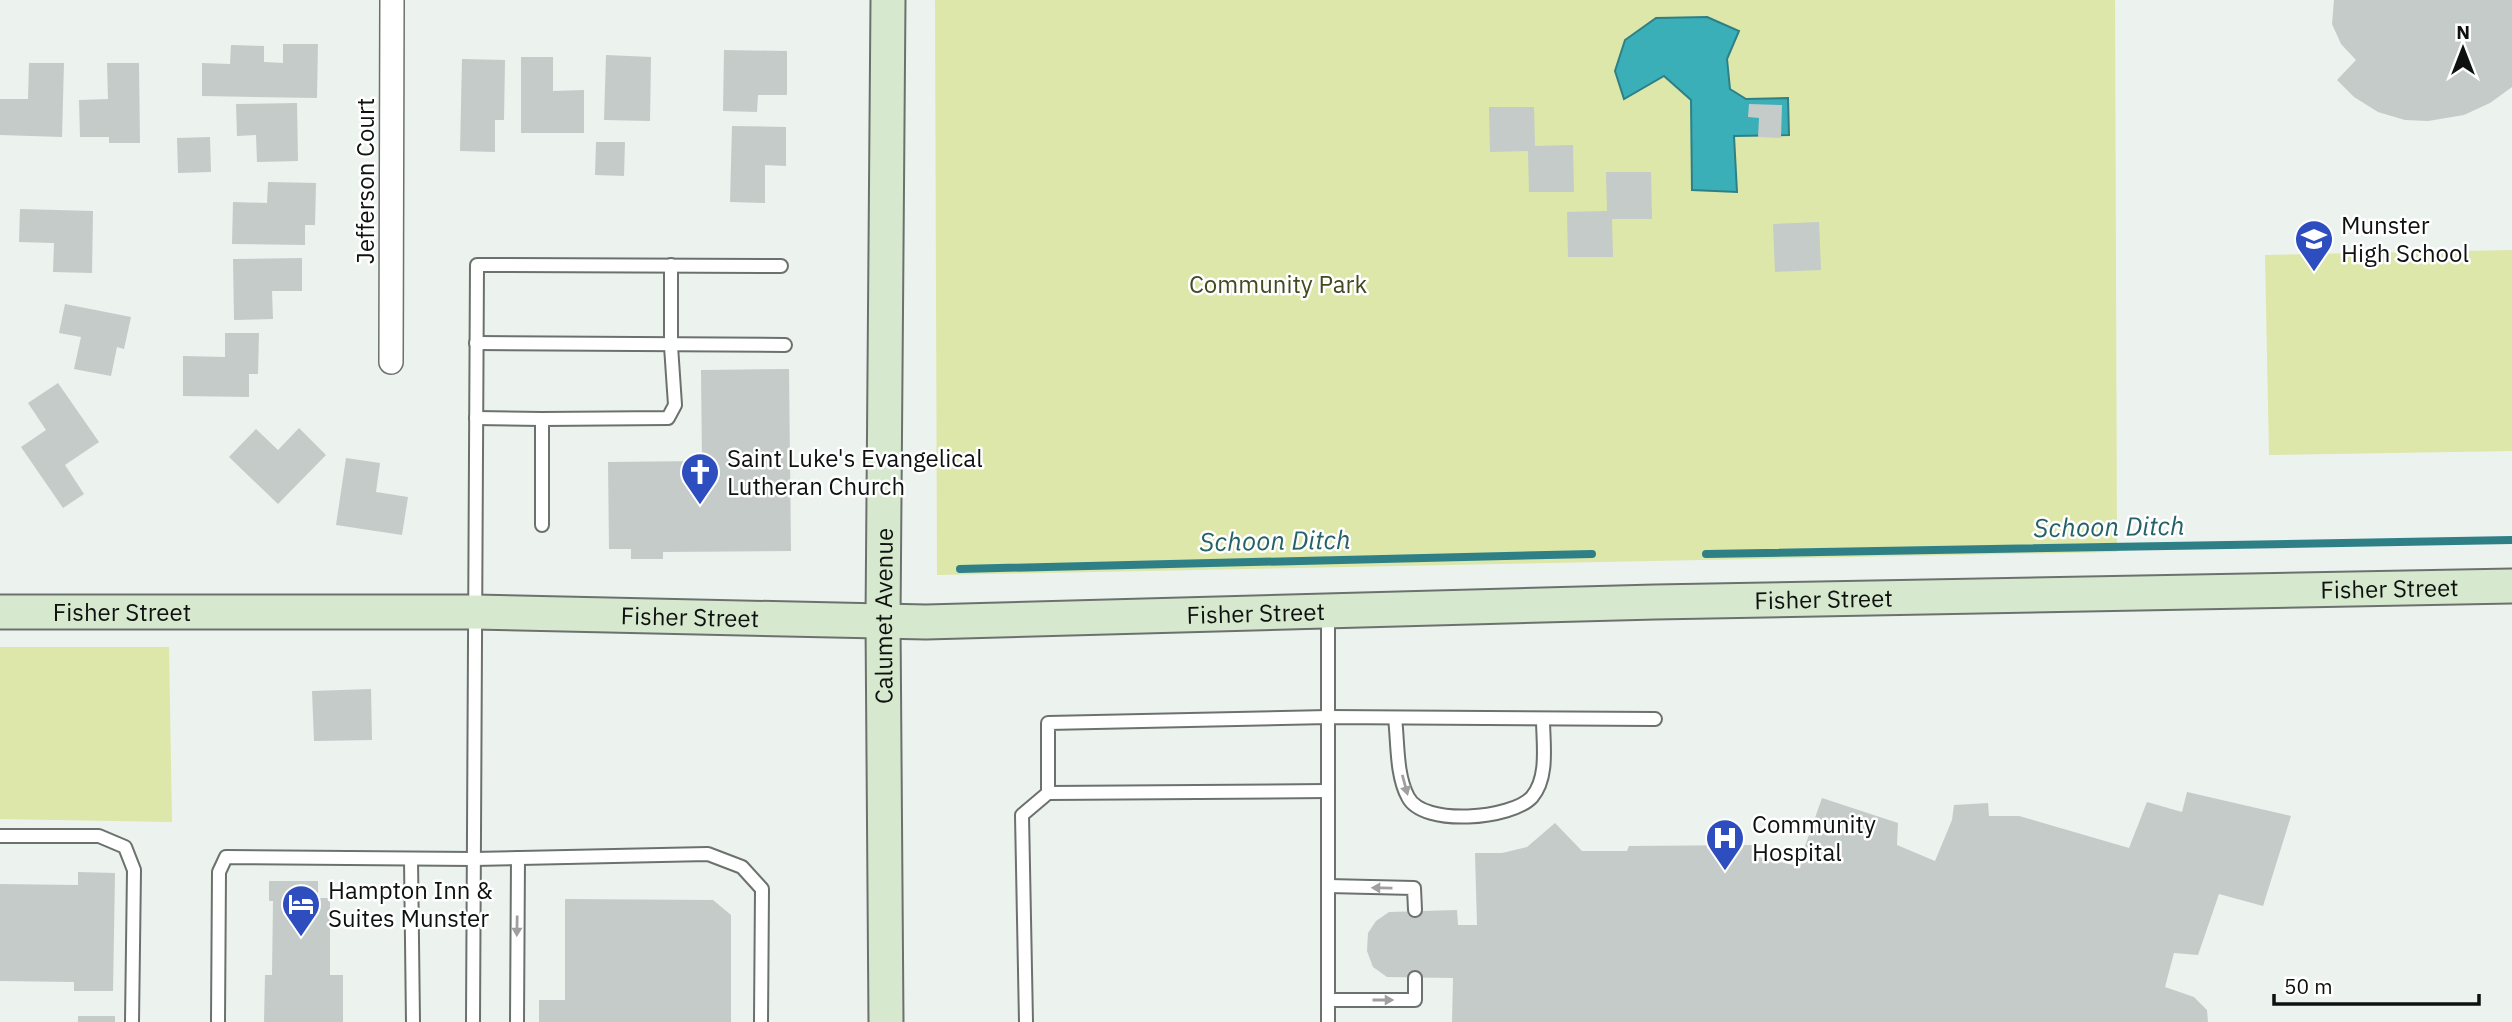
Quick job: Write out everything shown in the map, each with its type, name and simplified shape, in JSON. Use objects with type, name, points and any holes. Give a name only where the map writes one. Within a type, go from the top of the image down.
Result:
[{"type":"street","name":"Jefferson Court","points":[[391,362],[392,0]]},
{"type":"street","name":"Calumet Avenue","points":[[886,1022],[883,621],[888,0]]},
{"type":"street","name":"Fisher Street","points":[[0,612],[474,612],[883,621],[1655,602],[2512,586]]},
{"type":"lane","points":[[473,1022],[477,265],[781,266]]},
{"type":"lane","points":[[476,418],[668,418],[675,405],[671,345],[671,265]]},
{"type":"lane","points":[[476,343],[785,345]]},
{"type":"lane","points":[[542,419],[542,525]]},
{"type":"lane","points":[[1328,612],[1328,1022]]},
{"type":"lane","points":[[1048,793],[1048,723],[1328,717],[1655,719]]},
{"type":"lane","points":[[1395,718],[1403,782],[1409,800],[1424,809],[1455,818],[1507,812],[1531,797],[1543,775],[1543,719]]},
{"type":"lane","points":[[1026,1022],[1022,815],[1048,793],[1328,791]]},
{"type":"lane","points":[[0,836],[99,836],[125,847],[134,870],[132,1022]]},
{"type":"lane","points":[[218,1022],[219,872],[226,857],[474,859],[708,855],[742,867],[762,889],[761,1022]]},
{"type":"lane","points":[[517,1022],[518,858]]},
{"type":"lane","points":[[411,859],[413,1022]]},
{"type":"lane","points":[[1328,886],[1414,888],[1415,910]]},
{"type":"lane","points":[[1328,1000],[1415,1000],[1415,978]]},
{"type":"green space","name":"Community Park","points":[[935,0],[2115,0],[2117,552],[937,575]]},
{"type":"green space","points":[[2512,250],[2512,451],[2269,455],[2265,255]]},
{"type":"green space","points":[[0,647],[169,647],[172,822],[0,819]]},
{"type":"water","points":[[1707,17],[1739,31],[1727,59],[1730,89],[1746,99],[1788,98],[1789,135],[1734,136],[1737,192],[1692,190],[1691,100],[1664,76],[1624,99],[1615,71],[1625,40],[1656,18]]},
{"type":"building","points":[[2334,0],[2512,0],[2512,87],[2490,103],[2464,115],[2428,121],[2405,120],[2378,112],[2354,97],[2337,80],[2356,60],[2341,44],[2332,24]]},
{"type":"building","points":[[283,44],[318,44],[317,98],[202,96],[202,63],[230,64],[231,45],[264,46],[264,62],[283,63]]},
{"type":"building","points":[[724,50],[787,51],[787,95],[758,95],[757,112],[723,111]]},
{"type":"building","points":[[606,55],[651,57],[650,121],[604,120]]},
{"type":"building","points":[[521,57],[553,57],[553,91],[584,90],[584,133],[521,133]]},
{"type":"building","points":[[462,59],[505,60],[504,120],[495,120],[495,152],[460,151]]},
{"type":"building","points":[[29,63],[64,63],[62,137],[0,135],[0,99],[28,99]]},
{"type":"building","points":[[107,63],[139,63],[140,143],[109,143],[109,137],[80,137],[79,100],[108,99]]},
{"type":"building","points":[[297,103],[298,161],[257,162],[256,135],[237,136],[236,104]]},
{"type":"building","points":[[1749,104],[1782,105],[1781,138],[1758,137],[1759,118],[1748,117]]},
{"type":"building","points":[[1489,107],[1534,107],[1535,146],[1573,145],[1574,192],[1529,192],[1528,151],[1490,152]]},
{"type":"building","points":[[732,126],[786,127],[786,166],[765,165],[765,203],[730,202]]},
{"type":"building","points":[[210,137],[211,172],[178,173],[177,138]]},
{"type":"building","points":[[596,142],[625,142],[624,176],[595,175]]},
{"type":"building","points":[[1606,172],[1651,172],[1652,219],[1612,219],[1613,257],[1568,257],[1567,212],[1607,211]]},
{"type":"building","points":[[268,182],[316,183],[315,225],[305,225],[305,245],[232,244],[233,202],[267,203]]},
{"type":"building","points":[[20,209],[93,211],[92,273],[53,272],[54,243],[19,242]]},
{"type":"building","points":[[1819,222],[1821,270],[1775,272],[1773,224]]},
{"type":"building","points":[[302,258],[302,291],[272,291],[273,319],[234,320],[233,259]]},
{"type":"building","points":[[65,304],[131,317],[124,349],[117,347],[111,376],[74,369],[81,337],[59,333]]},
{"type":"building","points":[[225,333],[259,333],[258,374],[249,374],[249,397],[183,396],[183,356],[225,357]]},
{"type":"building","name":"Saint Luke's Evangelical Lutheran Church","points":[[789,369],[791,551],[663,552],[663,559],[631,559],[631,549],[609,549],[608,462],[702,461],[701,370]]},
{"type":"building","points":[[58,383],[99,442],[65,465],[84,494],[63,508],[21,447],[46,430],[28,403]]},
{"type":"building","points":[[299,428],[326,455],[278,504],[229,457],[256,429],[278,450]]},
{"type":"building","points":[[346,458],[380,463],[376,492],[408,497],[402,535],[336,525]]},
{"type":"building","points":[[371,689],[372,740],[314,741],[312,691]]},
{"type":"building","points":[[2187,792],[2291,816],[2263,906],[2219,894],[2198,955],[2174,953],[2165,987],[2194,997],[2207,1010],[2208,1022],[1452,1022],[1453,978],[1387,977],[1373,967],[1367,951],[1368,933],[1376,921],[1389,912],[1457,910],[1458,925],[1477,925],[1475,853],[1502,853],[1527,847],[1555,823],[1582,851],[1627,851],[1629,846],[1758,845],[1758,857],[1798,866],[1822,798],[1898,823],[1897,845],[1935,861],[1952,820],[1954,805],[1988,803],[1989,816],[2019,816],[2129,848],[2147,802],[2182,812]]},
{"type":"building","points":[[78,872],[115,873],[113,991],[74,991],[74,982],[0,981],[0,884],[78,885]]},
{"type":"building","name":"Hampton Inn & Suites Munster","points":[[269,881],[318,881],[318,898],[330,898],[330,975],[343,975],[343,1022],[264,1022],[265,975],[272,975],[273,901],[269,901]]},
{"type":"building","points":[[565,899],[713,900],[731,915],[731,1022],[539,1022],[539,1000],[565,1000]]},
{"type":"building","points":[[78,1016],[115,1016],[115,1022],[78,1022]]},
{"type":"waterway","name":"Schoon Ditch","points":[[1706,554],[2512,540]]},
{"type":"waterway","name":"Schoon Ditch","points":[[960,569],[1592,554]]},
{"type":"place","name":"Munster High School","points":[[2314,273]]},
{"type":"place","name":"Saint Luke's Evangelical Lutheran Church","points":[[700,506]]},
{"type":"place","name":"Community Hospital","points":[[1725,872]]},
{"type":"place","name":"Hampton Inn & Suites Munster","points":[[301,938]]}]
